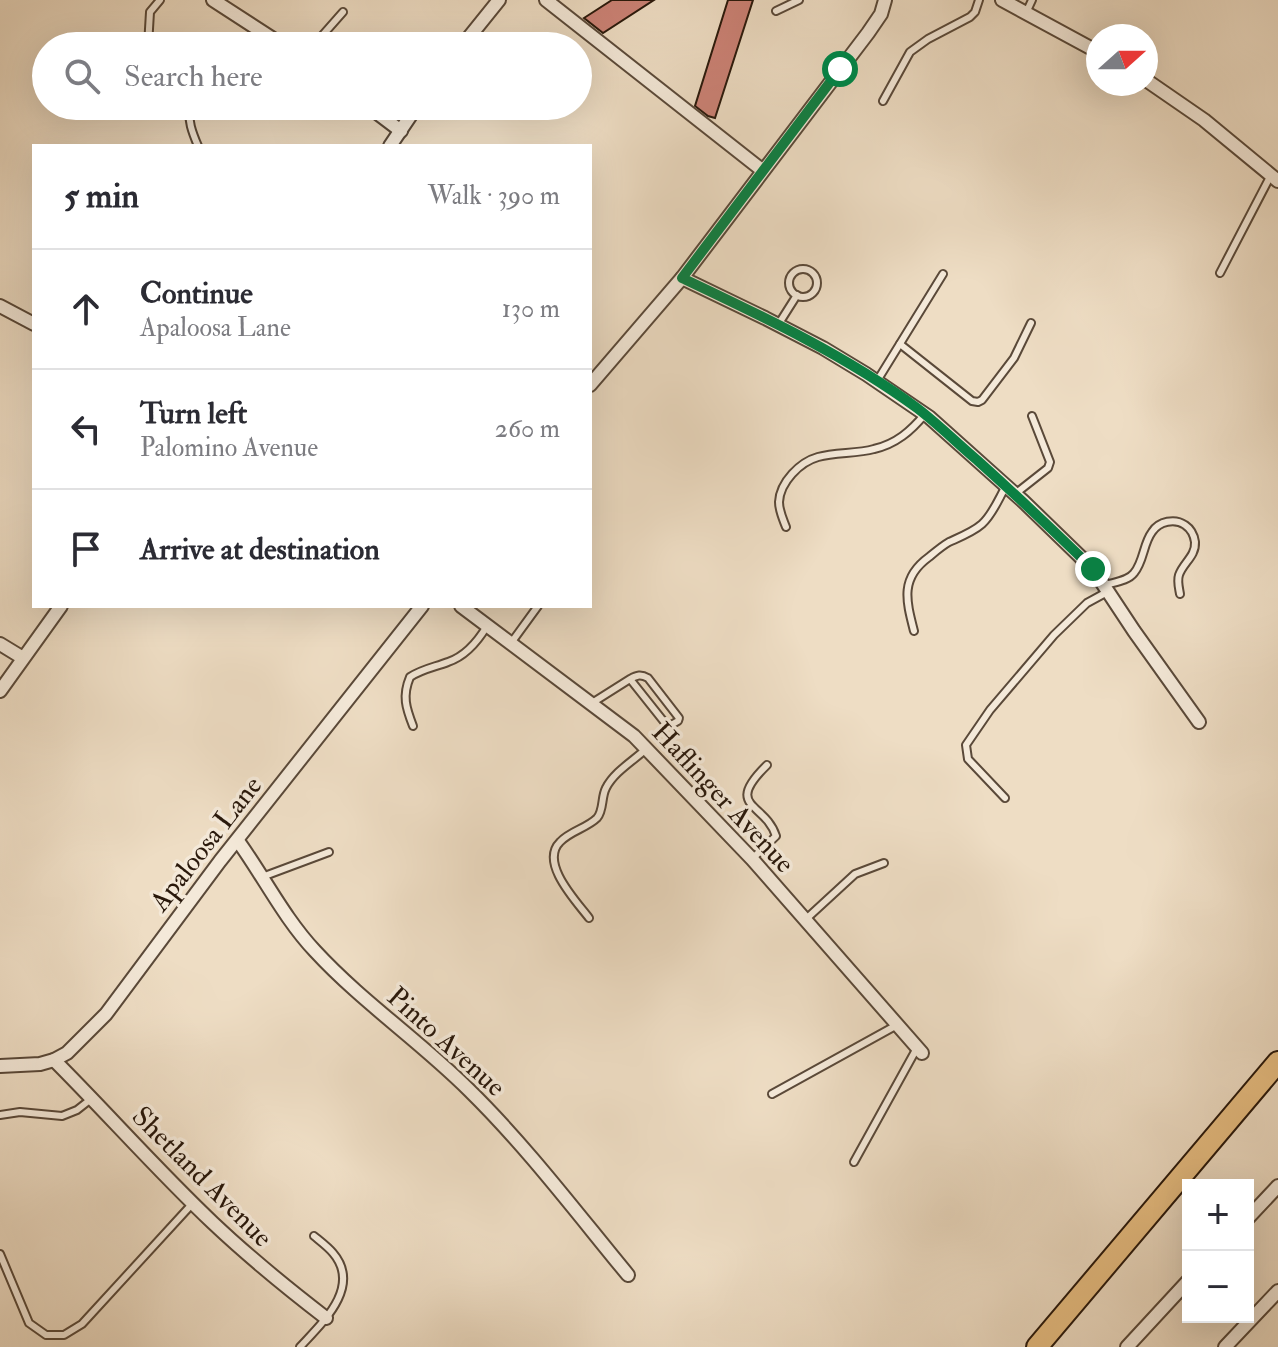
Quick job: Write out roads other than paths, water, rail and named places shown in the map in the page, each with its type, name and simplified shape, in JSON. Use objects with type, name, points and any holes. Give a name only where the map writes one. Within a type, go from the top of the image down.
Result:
[{"type":"main road","points":[[1037,1347],[1278,1062]]},
{"type":"street","points":[[473,32],[499,0]]},
{"type":"street","points":[[546,0],[587,32]]},
{"type":"street","points":[[592,383],[682,278],[868,33],[881,14],[885,0]]},
{"type":"street","points":[[1002,0],[1086,46]]},
{"type":"street","points":[[221,2],[261,32]]},
{"type":"street","points":[[592,36],[762,170]]},
{"type":"street","points":[[1158,88],[1204,120],[1274,178]]},
{"type":"street","points":[[386,120],[401,131]]},
{"type":"street","points":[[391,144],[408,120]]},
{"type":"street","points":[[682,278],[823,348],[925,414],[1093,569],[1199,722]]},
{"type":"street","points":[[0,306],[32,323]]},
{"type":"street","points":[[0,691],[60,608]]},
{"type":"street","name":"Apaloosa Lane","points":[[54,1060],[67,1053],[106,1014],[220,861],[420,608]]},
{"type":"street","name":"Haflinger Avenue","points":[[464,608],[625,728],[752,859],[920,1051]]},
{"type":"street","points":[[0,644],[23,658]]},
{"type":"street","name":"Pinto Avenue","points":[[238,841],[314,950],[471,1092],[535,1161],[628,1275]]},
{"type":"street","points":[[0,1066],[40,1064],[54,1060]]},
{"type":"street","name":"Shetland Avenue","points":[[54,1060],[193,1203],[262,1268],[326,1318]]},
{"type":"street","points":[[1254,1212],[1278,1186]]},
{"type":"street","points":[[1127,1347],[1182,1287]]},
{"type":"street","points":[[1225,1347],[1278,1291]]},
{"type":"lane","points":[[149,32],[150,12],[160,0]]},
{"type":"lane","points":[[776,11],[799,0]]},
{"type":"lane","points":[[883,101],[910,52],[970,17],[979,0]]},
{"type":"lane","points":[[1026,13],[1032,0]]},
{"type":"lane","points":[[325,32],[343,12]]},
{"type":"lane","points":[[189,120],[197,144]]},
{"type":"lane","points":[[1220,273],[1274,178]]},
{"type":"lane","points":[[808,270],[816,279],[814,291],[803,297],[797,295],[789,280],[796,271],[808,270]]},
{"type":"lane","points":[[877,381],[943,274]]},
{"type":"lane","points":[[778,325],[797,295]]},
{"type":"lane","points":[[900,344],[972,401],[978,402],[1014,358],[1031,323]]},
{"type":"lane","points":[[786,527],[781,513],[781,492],[787,480],[803,465],[821,456],[877,449],[904,436],[925,414]]},
{"type":"lane","points":[[914,631],[907,592],[918,564],[983,523],[1010,490],[1048,468],[1050,462],[1032,416]]},
{"type":"lane","points":[[1005,798],[968,759],[966,745],[990,710],[1054,635],[1087,603],[1131,576],[1141,562],[1152,532],[1167,521],[1184,524],[1194,536],[1194,551],[1179,576],[1180,594]]},
{"type":"lane","points":[[511,643],[537,608]]},
{"type":"lane","points":[[413,726],[405,704],[410,677],[458,658],[479,640],[487,626]]},
{"type":"lane","points":[[592,704],[636,675],[648,678],[679,718],[678,721],[671,725],[665,723],[630,679]]},
{"type":"lane","points":[[589,918],[560,881],[555,849],[560,842],[596,819],[607,786],[616,774],[646,749]]},
{"type":"lane","points":[[752,859],[776,836],[773,828],[748,802],[747,795],[749,786],[767,765]]},
{"type":"lane","points":[[262,877],[329,852]]},
{"type":"lane","points":[[805,920],[855,874],[884,863]]},
{"type":"lane","points":[[772,1094],[897,1025]]},
{"type":"lane","points":[[854,1162],[920,1051]]},
{"type":"lane","points":[[0,1115],[20,1112],[62,1116],[77,1110],[91,1098]]},
{"type":"lane","points":[[0,1254],[29,1323],[46,1335],[64,1335],[82,1324],[193,1203]]},
{"type":"lane","points":[[300,1347],[326,1318],[343,1292],[343,1272],[335,1255],[314,1236]]}]
